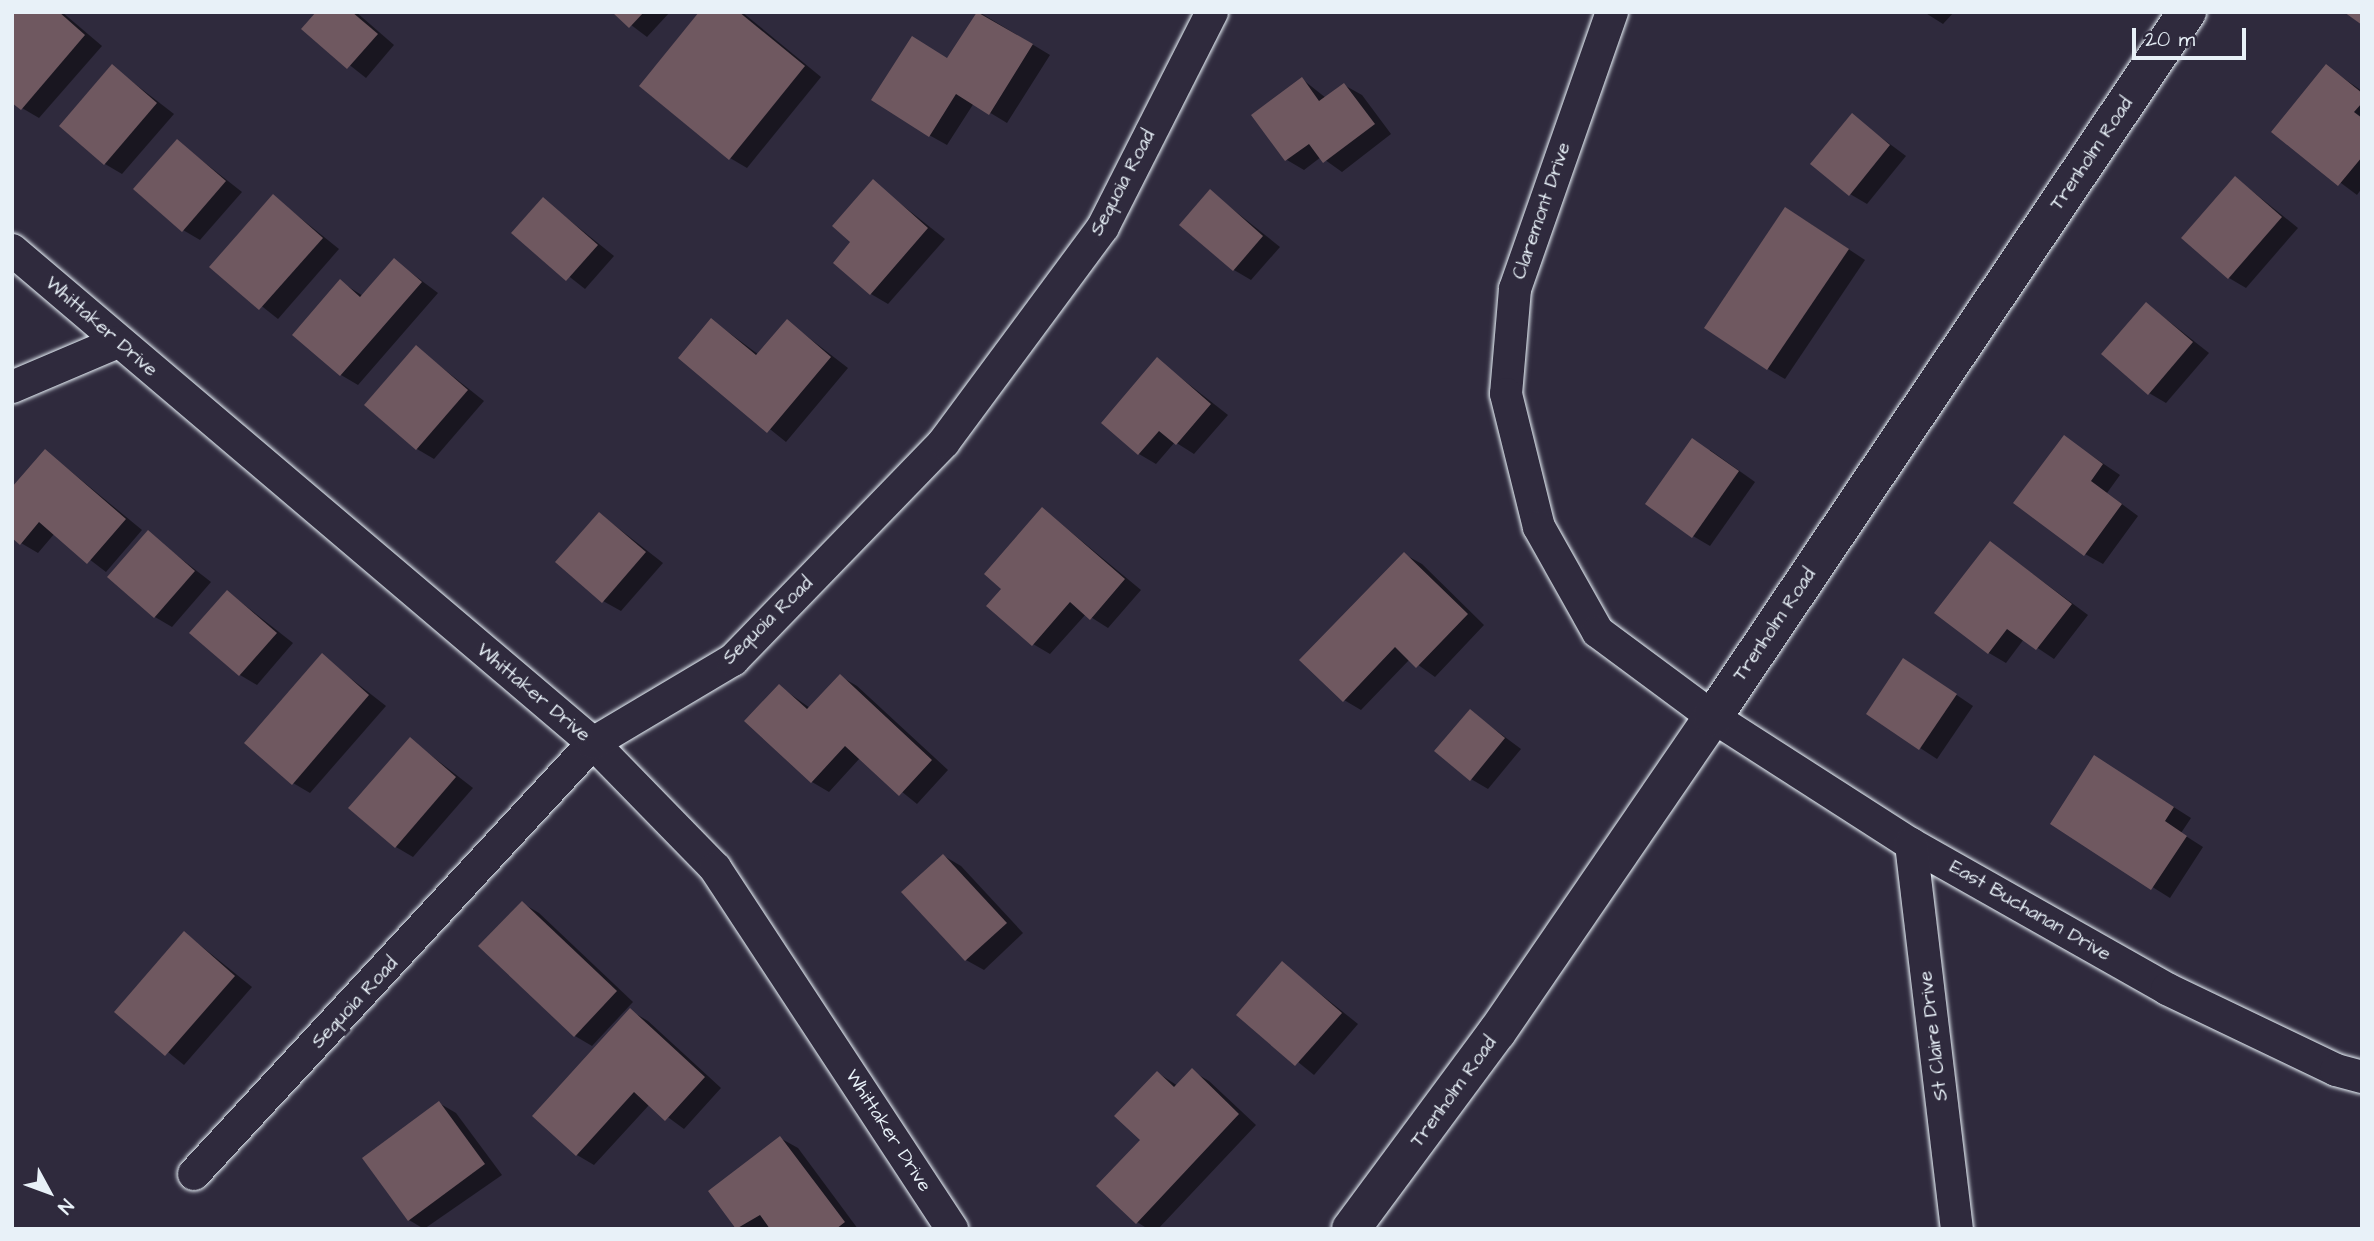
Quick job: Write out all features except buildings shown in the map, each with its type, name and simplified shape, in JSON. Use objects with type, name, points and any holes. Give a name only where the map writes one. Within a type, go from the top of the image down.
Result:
[{"type":"main road","name":"Trenholm Road","points":[[1352,1229],[1489,1043],[1713,717],[2187,12]]},
{"type":"street","name":"Sequoia Road","points":[[194,1174],[593,743],[733,660],[944,442],[1103,227],[1212,12]]},
{"type":"street","name":"Claremont Drive","points":[[1612,12],[1515,289],[1506,394],[1539,527],[1598,632],[1713,717]]},
{"type":"street","name":"Whittaker Drive","points":[[12,250],[593,743],[716,868],[951,1229]]},
{"type":"street","points":[[12,387],[118,342]]},
{"type":"street","name":"East Buchanan Drive","points":[[1713,717],[1911,844],[2167,989],[2336,1070],[2362,1077]]},
{"type":"street","name":"St Claire Drive","points":[[1911,844],[1957,1229]]}]
